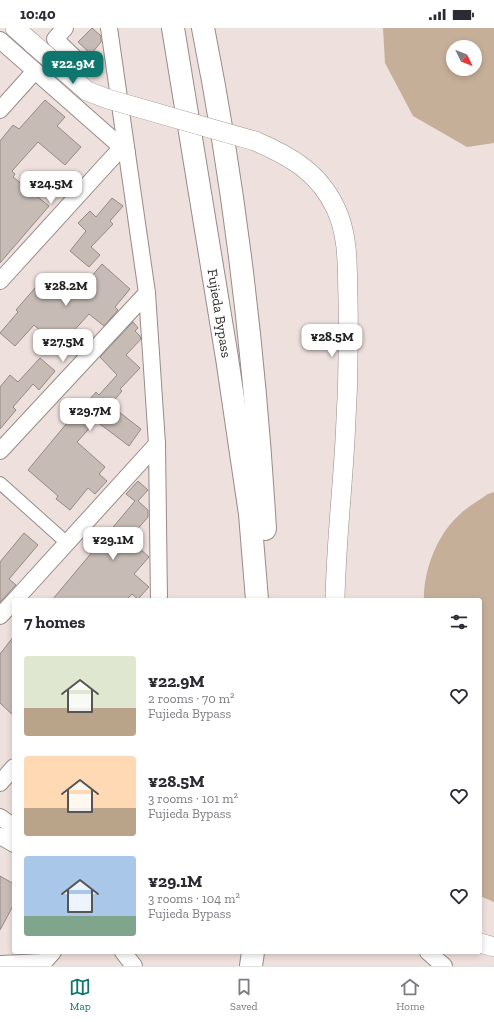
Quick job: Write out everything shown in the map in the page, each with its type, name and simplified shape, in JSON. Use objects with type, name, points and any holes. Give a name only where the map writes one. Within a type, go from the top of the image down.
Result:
[{"type":"highway","name":"Fujieda Bypass","points":[[173,28],[227,358],[250,514],[257,598]]},
{"type":"highway","name":"Fujieda Bypass","points":[[203,28],[220,120],[245,293],[261,462],[269,598]]},
{"type":"highway","points":[[245,966],[246,954]]},
{"type":"highway","points":[[251,966],[253,954]]},
{"type":"street","points":[[15,28],[87,90],[108,99],[255,141],[285,153],[310,172],[326,191],[336,208],[342,225],[346,245],[348,320],[346,439],[336,556],[335,598]]},
{"type":"street","points":[[65,28],[55,39],[79,62]]},
{"type":"street","points":[[109,28],[125,149],[147,293],[157,444],[158,598]]},
{"type":"street","points":[[0,40],[125,149]]},
{"type":"street","points":[[0,110],[35,71]]},
{"type":"street","points":[[0,281],[125,149]]},
{"type":"street","points":[[0,451],[147,293]]},
{"type":"street","points":[[16,598],[157,444]]},
{"type":"street","points":[[0,483],[67,543]]},
{"type":"street","points":[[0,616],[12,602]]},
{"type":"street","points":[[0,783],[12,770]]},
{"type":"street","points":[[0,817],[12,826]]},
{"type":"street","points":[[0,836],[12,843]]},
{"type":"street","points":[[482,944],[494,947]]},
{"type":"street","points":[[0,964],[44,962],[51,954]]},
{"type":"street","points":[[125,954],[134,966]]},
{"type":"street","points":[[430,954],[444,966]]},
{"type":"shaded area","points":[[383,28],[494,28],[494,143],[467,147],[413,116],[385,63]]},
{"type":"shaded area","points":[[494,492],[494,902],[482,897],[482,598],[424,598],[424,589],[429,566],[444,533],[458,516],[488,494]]},
{"type":"building","points":[[92,28],[101,36],[101,42],[91,54],[78,42]]},
{"type":"building","points":[[45,100],[65,117],[57,126],[81,147],[65,165],[38,142],[12,171],[15,174],[13,177],[49,206],[0,263],[0,141],[13,125],[19,129]]},
{"type":"building","points":[[112,198],[123,206],[110,221],[113,224],[91,247],[100,255],[89,267],[70,251],[86,231],[78,223],[90,211],[96,217]]},
{"type":"building","points":[[102,264],[130,289],[115,307],[118,310],[104,326],[89,314],[59,347],[34,325],[15,346],[0,333],[18,312],[16,310],[48,273],[75,296]]},
{"type":"building","points":[[133,322],[138,328],[135,331],[141,339],[126,355],[140,368],[120,389],[122,391],[110,405],[141,429],[129,446],[96,421],[77,442],[105,467],[99,474],[107,481],[95,494],[88,488],[70,510],[56,499],[58,496],[28,470],[67,423],[68,424],[96,392],[99,395],[117,375],[100,357]]},
{"type":"building","points":[[40,358],[55,371],[39,390],[33,384],[13,407],[16,410],[0,429],[0,387],[10,375],[18,382]]},
{"type":"building","points":[[138,481],[148,490],[138,501],[148,510],[148,517],[129,539],[149,557],[134,574],[149,587],[139,598],[132,594],[128,598],[54,598],[135,501],[126,494]]},
{"type":"building","points":[[24,533],[38,545],[9,579],[16,585],[0,602],[0,562]]},
{"type":"building","points":[[12,639],[12,714],[0,703],[0,654]]},
{"type":"building","points":[[0,876],[12,883],[12,908],[0,930]]}]
